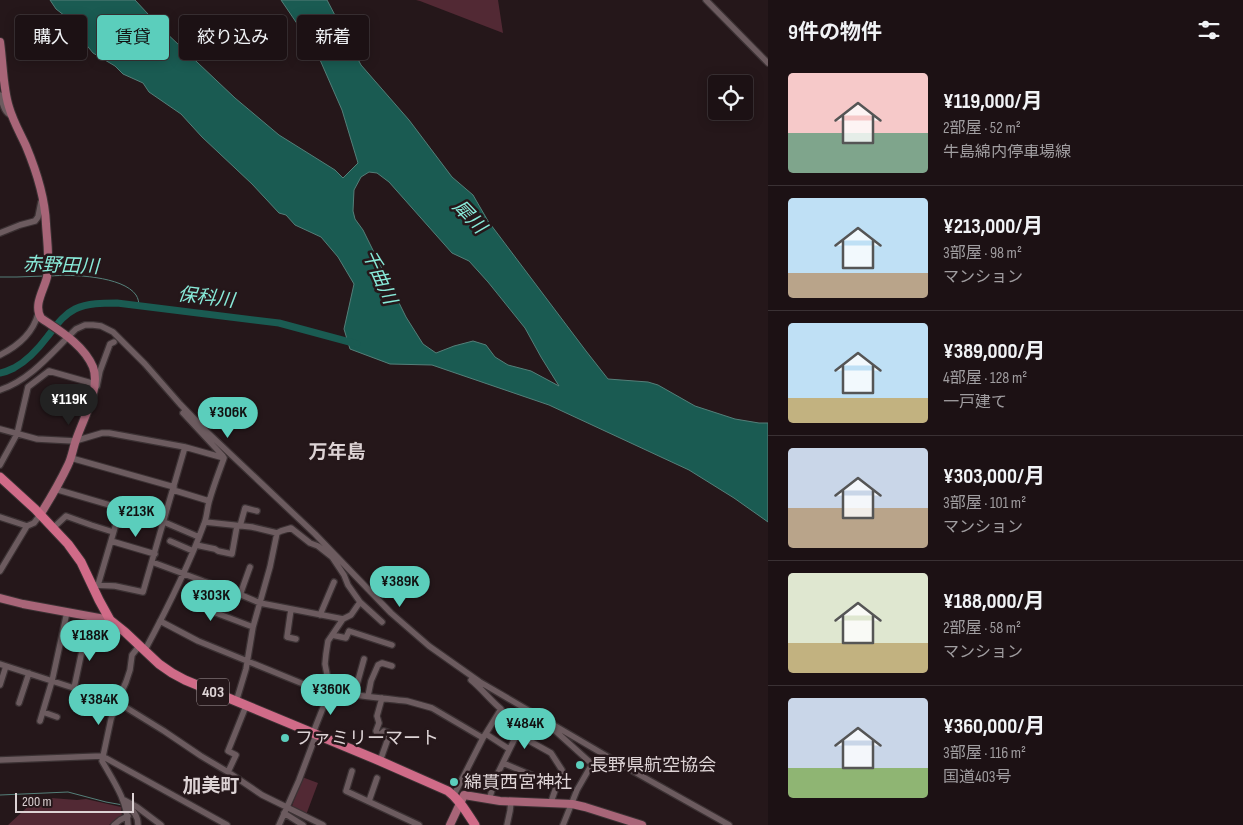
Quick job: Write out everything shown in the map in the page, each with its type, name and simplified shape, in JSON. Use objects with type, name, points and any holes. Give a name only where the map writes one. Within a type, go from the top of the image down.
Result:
[{"type":"highway","name":"403","points":[[0,477],[68,544],[95,585],[99,600],[110,620],[159,664],[185,680],[451,792],[462,799],[475,825]]},
{"type":"main road","points":[[0,42],[8,105],[26,145],[43,200],[46,220],[47,276],[38,304],[40,316],[68,337],[86,354],[93,368],[96,380],[71,458],[56,489],[40,515]]},
{"type":"main road","points":[[0,598],[110,620]]},
{"type":"main road","points":[[450,825],[462,799],[572,804],[642,825]]},
{"type":"street","points":[[706,0],[768,63]]},
{"type":"street","points":[[0,95],[5,110],[12,116]]},
{"type":"street","points":[[0,233],[35,221],[43,200]]},
{"type":"street","points":[[0,355],[7,352],[28,335],[40,316]]},
{"type":"street","points":[[0,390],[14,385],[33,372],[76,329],[85,325],[101,326],[113,332],[229,454],[315,534],[333,556],[391,613],[429,646],[470,676],[729,825]]},
{"type":"street","points":[[91,397],[96,392],[100,371],[110,344],[114,342]]},
{"type":"street","points":[[0,465],[17,434],[28,387],[49,371],[95,384]]},
{"type":"street","points":[[180,404],[179,408],[184,415],[224,458]]},
{"type":"street","points":[[0,429],[37,439],[75,441],[102,433],[109,433],[185,447],[224,458]]},
{"type":"street","points":[[121,507],[95,585],[115,586],[143,592],[185,447]]},
{"type":"street","points":[[71,458],[174,488],[209,501]]},
{"type":"street","points":[[128,825],[128,816],[124,803],[102,761],[102,756],[117,702],[130,670],[132,655],[142,647],[160,620],[183,574],[205,522],[209,501],[224,458]]},
{"type":"street","points":[[56,489],[121,507],[199,537]]},
{"type":"street","points":[[170,542],[194,548],[215,549],[232,554],[245,508],[257,511]]},
{"type":"street","points":[[0,571],[27,526],[34,523],[40,515]]},
{"type":"street","points":[[52,529],[66,516],[113,532]]},
{"type":"street","points":[[0,517],[27,526]]},
{"type":"street","points":[[205,522],[252,527],[277,534]]},
{"type":"street","points":[[236,702],[242,684],[253,627],[277,534],[281,531],[291,528],[310,543],[333,556],[360,602],[382,622]]},
{"type":"street","points":[[111,541],[155,554]]},
{"type":"street","points":[[152,562],[225,588],[260,603],[343,620]]},
{"type":"street","points":[[240,595],[250,567]]},
{"type":"street","points":[[320,615],[334,582]]},
{"type":"street","points":[[225,588],[216,613],[253,627]]},
{"type":"street","points":[[279,825],[299,780],[330,690],[326,664],[328,641],[343,620],[351,615],[360,602]]},
{"type":"street","points":[[291,609],[287,637],[296,639]]},
{"type":"street","points":[[40,721],[52,681],[67,612]]},
{"type":"street","points":[[160,620],[198,641],[316,688],[354,695],[407,701],[432,708],[509,749]]},
{"type":"street","points":[[332,635],[346,638],[349,631],[392,644]]},
{"type":"street","points":[[74,688],[86,632]]},
{"type":"street","points":[[354,695],[364,658]]},
{"type":"street","points":[[368,696],[371,681],[378,665],[382,662],[392,666]]},
{"type":"street","points":[[0,685],[3,665],[117,702],[228,772],[303,825]]},
{"type":"street","points":[[19,704],[29,673]]},
{"type":"street","points":[[451,792],[501,709],[490,700],[470,676]]},
{"type":"street","points":[[380,761],[390,733],[384,731],[381,734],[377,734],[376,731],[379,723],[377,716],[382,698]]},
{"type":"street","points":[[228,772],[236,755],[228,751],[246,706]]},
{"type":"street","points":[[43,712],[57,717]]},
{"type":"street","points":[[541,718],[592,764],[577,790],[563,825]]},
{"type":"street","points":[[490,800],[496,777],[517,734],[551,753],[562,770],[551,802]]},
{"type":"street","points":[[0,760],[102,756],[227,825]]},
{"type":"street","points":[[503,763],[557,786]]},
{"type":"street","points":[[352,771],[346,791],[419,825]]},
{"type":"street","points":[[369,802],[377,778]]},
{"type":"street","points":[[506,825],[511,802]]},
{"type":"street","points":[[124,803],[136,815],[138,825]]},
{"type":"street","points":[[124,803],[136,807],[161,825]]},
{"type":"street","points":[[285,811],[323,825]]},
{"type":"street","points":[[114,825],[128,816]]},
{"type":"street","points":[[401,825],[404,818]]},
{"type":"shaded area","points":[[416,0],[498,0],[503,33],[420,1]]},
{"type":"shaded area","points":[[302,777],[318,783],[306,815],[291,809]]},
{"type":"shaded area","points":[[51,798],[86,799],[121,807],[122,816],[109,825],[8,825],[35,800]]},
{"type":"water","points":[[50,0],[135,0],[149,15],[97,15],[97,55],[87,46],[87,15],[64,15],[56,9]]},
{"type":"water","points":[[281,0],[327,0],[335,15],[297,15],[297,24]]},
{"type":"water","points":[[169,36],[179,45],[179,60],[195,60],[235,98],[279,135],[335,170],[343,178],[358,163],[342,110],[320,60],[358,60],[409,120],[452,177],[473,195],[488,221],[608,379],[648,382],[658,385],[695,406],[735,419],[768,423],[768,522],[689,470],[549,405],[432,365],[390,364],[350,349],[344,329],[354,284],[338,257],[321,237],[295,225],[286,215],[279,213],[181,114],[149,92],[143,83],[123,74],[105,60],[169,60]],"holes":[[[369,172],[377,173],[389,182],[452,253],[469,261],[488,282],[525,328],[559,386],[531,371],[508,365],[495,357],[486,345],[473,341],[436,353],[423,344],[406,317],[363,230],[355,219],[353,211],[354,190],[361,177]]]},
{"type":"waterway","name":"赤野田川","points":[[51,276],[71,275],[109,280],[120,284],[136,295],[139,306]]},
{"type":"waterway","name":"赤野田川","points":[[0,277],[44,276]]},
{"type":"waterway","name":"保科川","points":[[0,373],[14,368],[28,358],[71,311],[96,304],[117,303],[279,323],[357,344]]},
{"type":"waterway","points":[[0,795],[68,792],[123,805]]},
{"type":"place","name":"ファミリーマート","points":[[285,738]]},
{"type":"place","name":"長野県航空協会","points":[[580,765]]},
{"type":"place","name":"綿貫西宮神社","points":[[454,782]]},
{"type":"district","name":"万年島","points":[[337,452]]},
{"type":"district","name":"加美町","points":[[211,786]]},
{"type":"water label","name":"犀川","points":[[469,217]]},
{"type":"water label","name":"千曲川","points":[[379,277]]}]
